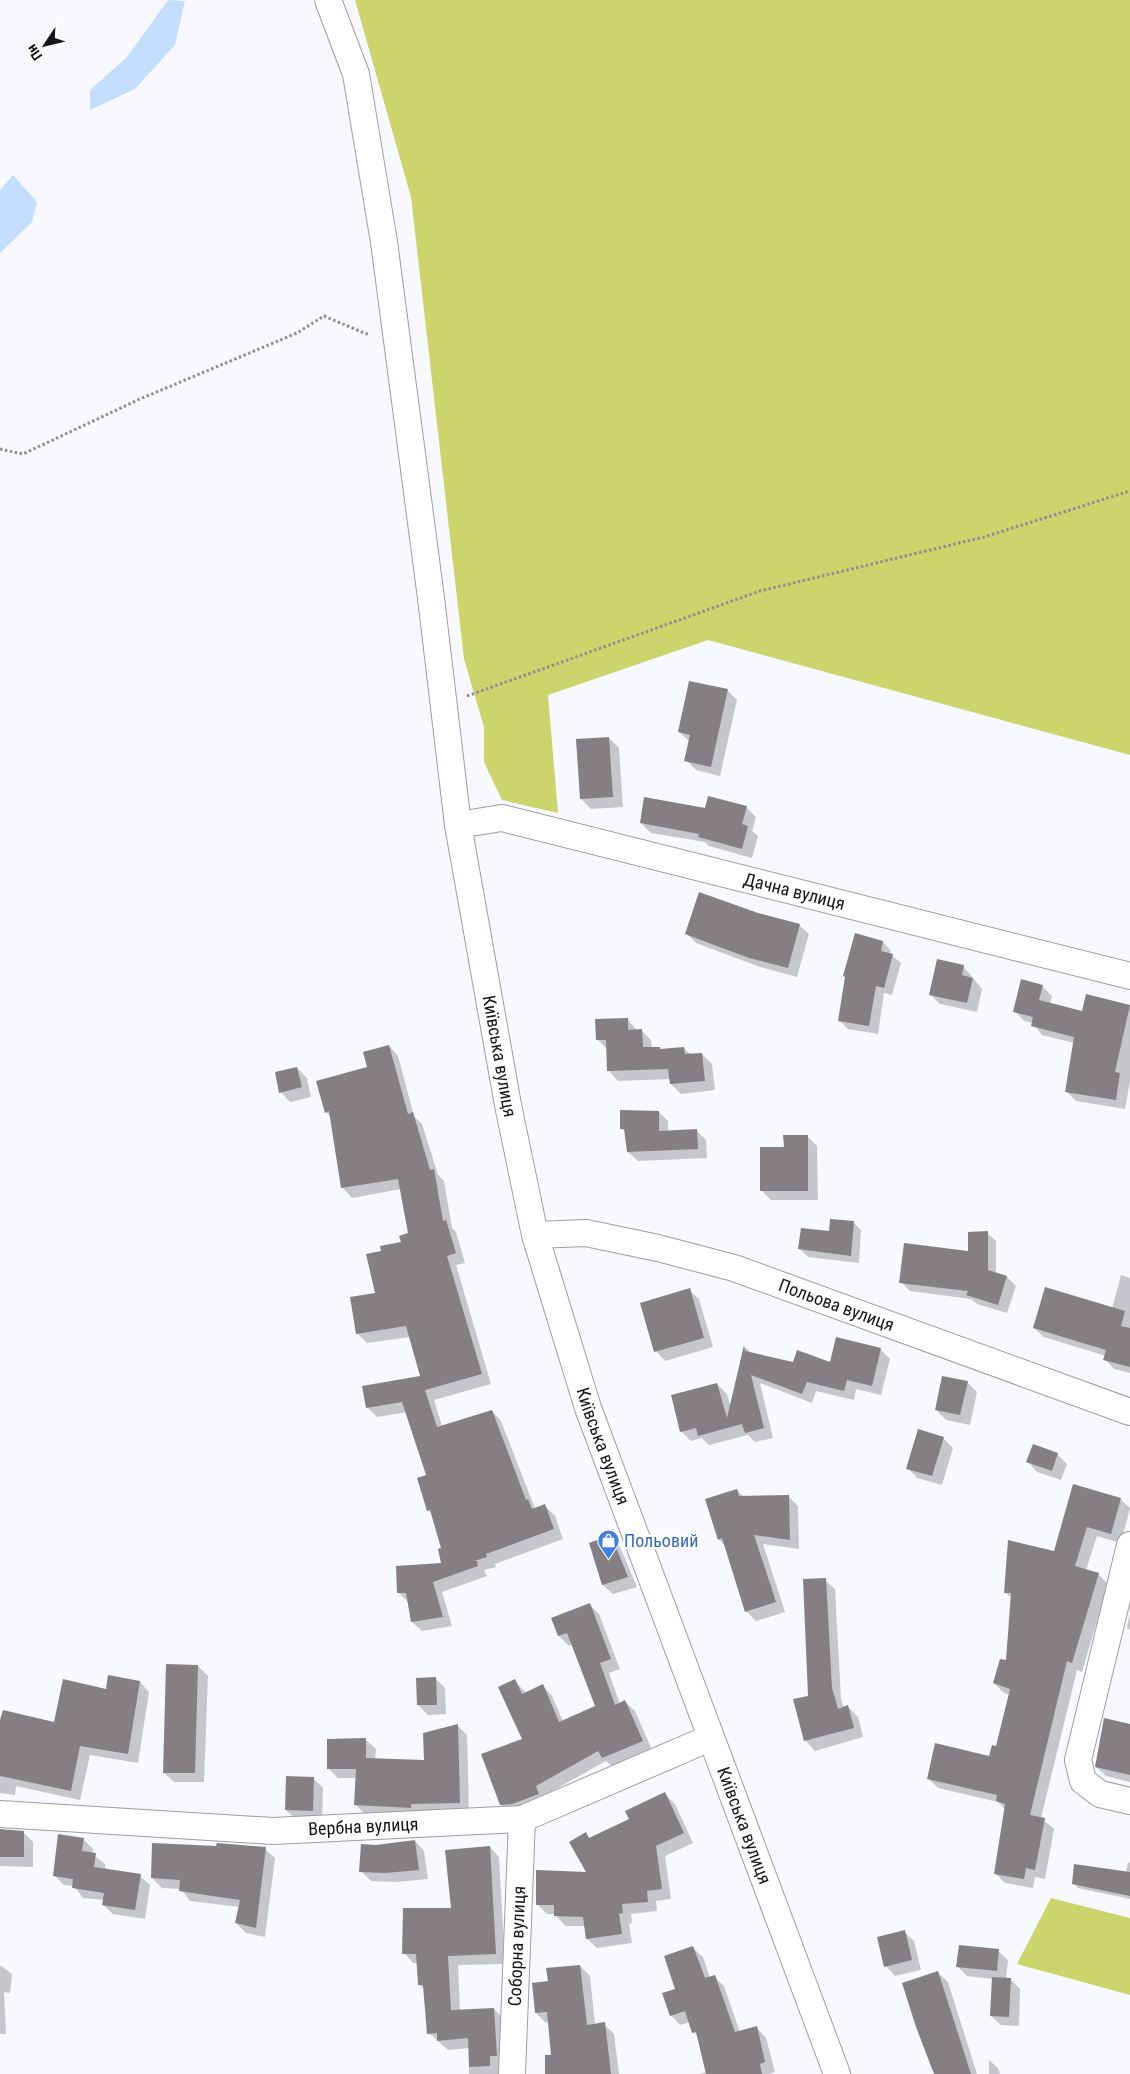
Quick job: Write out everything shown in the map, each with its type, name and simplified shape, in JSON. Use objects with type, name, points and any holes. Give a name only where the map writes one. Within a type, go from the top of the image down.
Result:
[{"type":"street","name":"Київська вулиця","points":[[328,0],[356,74],[384,242],[458,825],[508,1105],[535,1235],[588,1408],[837,2074]]},
{"type":"street","name":"Дачна вулиця","points":[[458,825],[502,818],[1130,976]]},
{"type":"street","name":"Польова вулиця","points":[[535,1235],[586,1233],[658,1248],[734,1268],[1130,1412]]},
{"type":"street","points":[[1130,1545],[1078,1760],[1083,1781],[1100,1794],[1130,1801]]},
{"type":"street","name":"Вербна вулиця","points":[[0,1814],[273,1832],[522,1819],[710,1738]]},
{"type":"street","name":"Соборна вулиця","points":[[512,2074],[522,1819]]},
{"type":"path","points":[[0,450],[23,454],[140,399],[297,333],[324,316],[369,335]]},
{"type":"path","points":[[444,704],[760,591],[984,538],[1130,491]]},
{"type":"green space","points":[[355,0],[1130,0],[1130,755],[708,640],[548,695],[558,813],[502,800],[484,762],[484,727],[464,659],[411,197]]},
{"type":"green space","points":[[1051,1898],[1130,1918],[1130,1995],[1017,1964]]},
{"type":"water","points":[[168,0],[185,1],[175,45],[135,89],[90,110],[90,90],[127,57]]},
{"type":"water","points":[[13,175],[37,202],[32,222],[0,253],[0,190]]},
{"type":"building","points":[[689,681],[728,689],[711,767],[684,761],[690,735],[678,732]]},
{"type":"building","points":[[609,737],[613,797],[580,799],[576,739]]},
{"type":"building","points":[[708,796],[747,806],[742,824],[748,826],[742,849],[698,837],[699,834],[640,823],[644,797],[705,808]]},
{"type":"building","points":[[699,892],[758,913],[800,924],[788,968],[749,958],[685,934]]},
{"type":"building","points":[[855,933],[883,941],[881,951],[893,954],[884,988],[876,986],[869,1026],[838,1021],[845,977],[843,976]]},
{"type":"building","points":[[937,959],[964,965],[962,975],[973,978],[967,1003],[929,995]]},
{"type":"building","points":[[1021,979],[1043,985],[1039,1000],[1082,1011],[1086,994],[1130,1005],[1115,1072],[1120,1073],[1116,1100],[1065,1092],[1074,1037],[1031,1026],[1033,1017],[1013,1012]]},
{"type":"building","points":[[628,1018],[628,1030],[642,1029],[643,1047],[660,1047],[660,1049],[684,1047],[685,1054],[702,1053],[705,1081],[670,1084],[668,1069],[607,1071],[606,1040],[596,1040],[595,1019]]},
{"type":"building","points":[[389,1045],[408,1114],[413,1112],[430,1170],[434,1169],[443,1221],[446,1220],[456,1253],[447,1256],[482,1374],[425,1390],[437,1427],[492,1410],[526,1500],[528,1499],[532,1509],[545,1504],[554,1529],[486,1554],[487,1557],[474,1561],[477,1561],[478,1566],[433,1582],[443,1617],[411,1622],[406,1593],[397,1593],[396,1566],[441,1563],[438,1549],[441,1548],[430,1510],[427,1511],[417,1478],[426,1475],[402,1402],[366,1408],[362,1386],[420,1376],[406,1326],[356,1334],[350,1297],[375,1293],[366,1254],[381,1251],[380,1246],[401,1242],[399,1236],[408,1233],[398,1179],[341,1188],[329,1111],[325,1113],[316,1081],[367,1067],[363,1052]]},
{"type":"building","points":[[297,1067],[302,1087],[279,1093],[275,1072]]},
{"type":"building","points":[[620,1110],[659,1111],[659,1131],[697,1129],[698,1149],[627,1152],[624,1129],[620,1129]]},
{"type":"building","points":[[783,1135],[808,1135],[808,1191],[760,1191],[760,1147],[784,1147]]},
{"type":"building","points":[[830,1219],[854,1221],[851,1256],[798,1249],[801,1228],[829,1231]]},
{"type":"building","points":[[988,1231],[988,1270],[1007,1276],[998,1305],[966,1295],[968,1291],[899,1283],[904,1243],[968,1251],[968,1232]]},
{"type":"building","points":[[1045,1287],[1125,1311],[1121,1326],[1130,1328],[1130,1367],[1103,1360],[1106,1350],[1033,1328]]},
{"type":"building","points":[[690,1288],[704,1338],[654,1352],[640,1303]]},
{"type":"building","points":[[836,1337],[881,1348],[872,1386],[847,1380],[844,1391],[807,1382],[802,1394],[751,1375],[764,1428],[745,1433],[742,1424],[698,1436],[696,1428],[680,1432],[671,1395],[717,1383],[727,1418],[744,1345],[745,1351],[793,1362],[797,1350],[830,1362]]},
{"type":"building","points":[[942,1376],[968,1381],[960,1415],[935,1410]]},
{"type":"building","points":[[918,1429],[944,1437],[932,1476],[906,1469]]},
{"type":"building","points":[[1033,1444],[1058,1453],[1052,1471],[1026,1462]]},
{"type":"building","points":[[1073,1484],[1121,1498],[1111,1534],[1087,1527],[1075,1566],[1099,1573],[1072,1663],[1067,1661],[1030,1815],[1045,1818],[1035,1870],[1026,1868],[1024,1879],[994,1874],[1005,1804],[996,1801],[997,1795],[927,1779],[935,1743],[989,1756],[992,1745],[996,1746],[1010,1689],[993,1683],[1000,1659],[1006,1660],[1011,1593],[1004,1593],[1008,1540],[1054,1551]]},
{"type":"building","points":[[737,1489],[739,1496],[789,1495],[790,1540],[754,1535],[776,1602],[745,1612],[722,1538],[718,1540],[705,1499]]},
{"type":"building","name":"Польовий","points":[[611,1535],[628,1577],[602,1585],[589,1543]]},
{"type":"building","points":[[826,1578],[832,1688],[838,1709],[848,1705],[854,1728],[804,1741],[793,1699],[808,1696],[803,1579]]},
{"type":"building","points":[[590,1603],[611,1659],[600,1663],[615,1705],[625,1700],[643,1741],[602,1758],[598,1751],[536,1786],[539,1794],[512,1804],[500,1805],[481,1754],[522,1739],[498,1687],[515,1679],[522,1694],[543,1684],[559,1722],[595,1706],[567,1633],[558,1636],[551,1618]]},
{"type":"building","points":[[166,1664],[198,1665],[195,1773],[163,1773]]},
{"type":"building","points":[[108,1675],[140,1681],[128,1754],[80,1746],[71,1791],[0,1776],[0,1720],[3,1710],[54,1722],[63,1679],[106,1689]]},
{"type":"building","points":[[436,1677],[437,1705],[417,1705],[416,1678]]},
{"type":"building","points":[[1104,1718],[1130,1724],[1130,1775],[1095,1767]]},
{"type":"building","points":[[458,1724],[460,1803],[411,1804],[411,1808],[354,1805],[356,1769],[327,1769],[327,1739],[366,1738],[366,1758],[424,1760],[423,1733]]},
{"type":"building","points":[[286,1776],[314,1777],[313,1811],[285,1810]]},
{"type":"building","points":[[665,1792],[684,1833],[656,1846],[662,1889],[647,1891],[648,1902],[622,1904],[623,1913],[619,1914],[622,1934],[586,1939],[583,1917],[554,1916],[554,1905],[536,1905],[536,1870],[586,1872],[569,1842],[586,1832],[589,1838],[629,1819],[625,1811]]},
{"type":"building","points":[[0,1829],[24,1831],[24,1857],[0,1857]]},
{"type":"building","points":[[58,1834],[84,1838],[82,1851],[96,1853],[94,1867],[141,1874],[135,1910],[102,1905],[104,1893],[72,1888],[73,1879],[53,1876]]},
{"type":"building","points":[[415,1840],[419,1870],[385,1873],[359,1872],[361,1844],[376,1845]]},
{"type":"building","points":[[152,1843],[216,1846],[217,1843],[266,1847],[256,1928],[235,1923],[240,1900],[179,1891],[180,1880],[151,1878]]},
{"type":"building","points":[[490,1846],[496,1954],[448,1956],[451,2010],[494,2008],[497,2056],[490,2056],[490,2066],[469,2067],[468,2038],[437,2041],[437,2033],[427,2034],[423,1985],[418,1985],[416,1954],[402,1954],[403,1908],[451,1908],[445,1850]]},
{"type":"building","points":[[1074,1864],[1130,1872],[1130,1896],[1072,1884]]},
{"type":"building","points":[[905,1930],[912,1960],[884,1967],[877,1937]]},
{"type":"building","points":[[959,1945],[999,1949],[997,1971],[956,1967]]},
{"type":"building","points":[[693,1946],[705,1978],[715,1975],[735,2032],[757,2026],[765,2062],[760,2064],[762,2074],[706,2074],[696,2032],[692,2033],[685,2011],[670,2016],[662,1993],[675,1989],[664,1956]]},
{"type":"building","points":[[580,1965],[587,2025],[605,2022],[611,2074],[545,2074],[545,2055],[551,2055],[547,2012],[535,2013],[532,1983],[548,1981],[546,1968]]},
{"type":"building","points":[[938,1971],[971,2074],[934,2074],[916,2027],[902,1983]]},
{"type":"building","points":[[992,1977],[1011,1978],[1009,2017],[990,2016]]},
{"type":"place","name":"Польовий","points":[[608,1560]]}]
